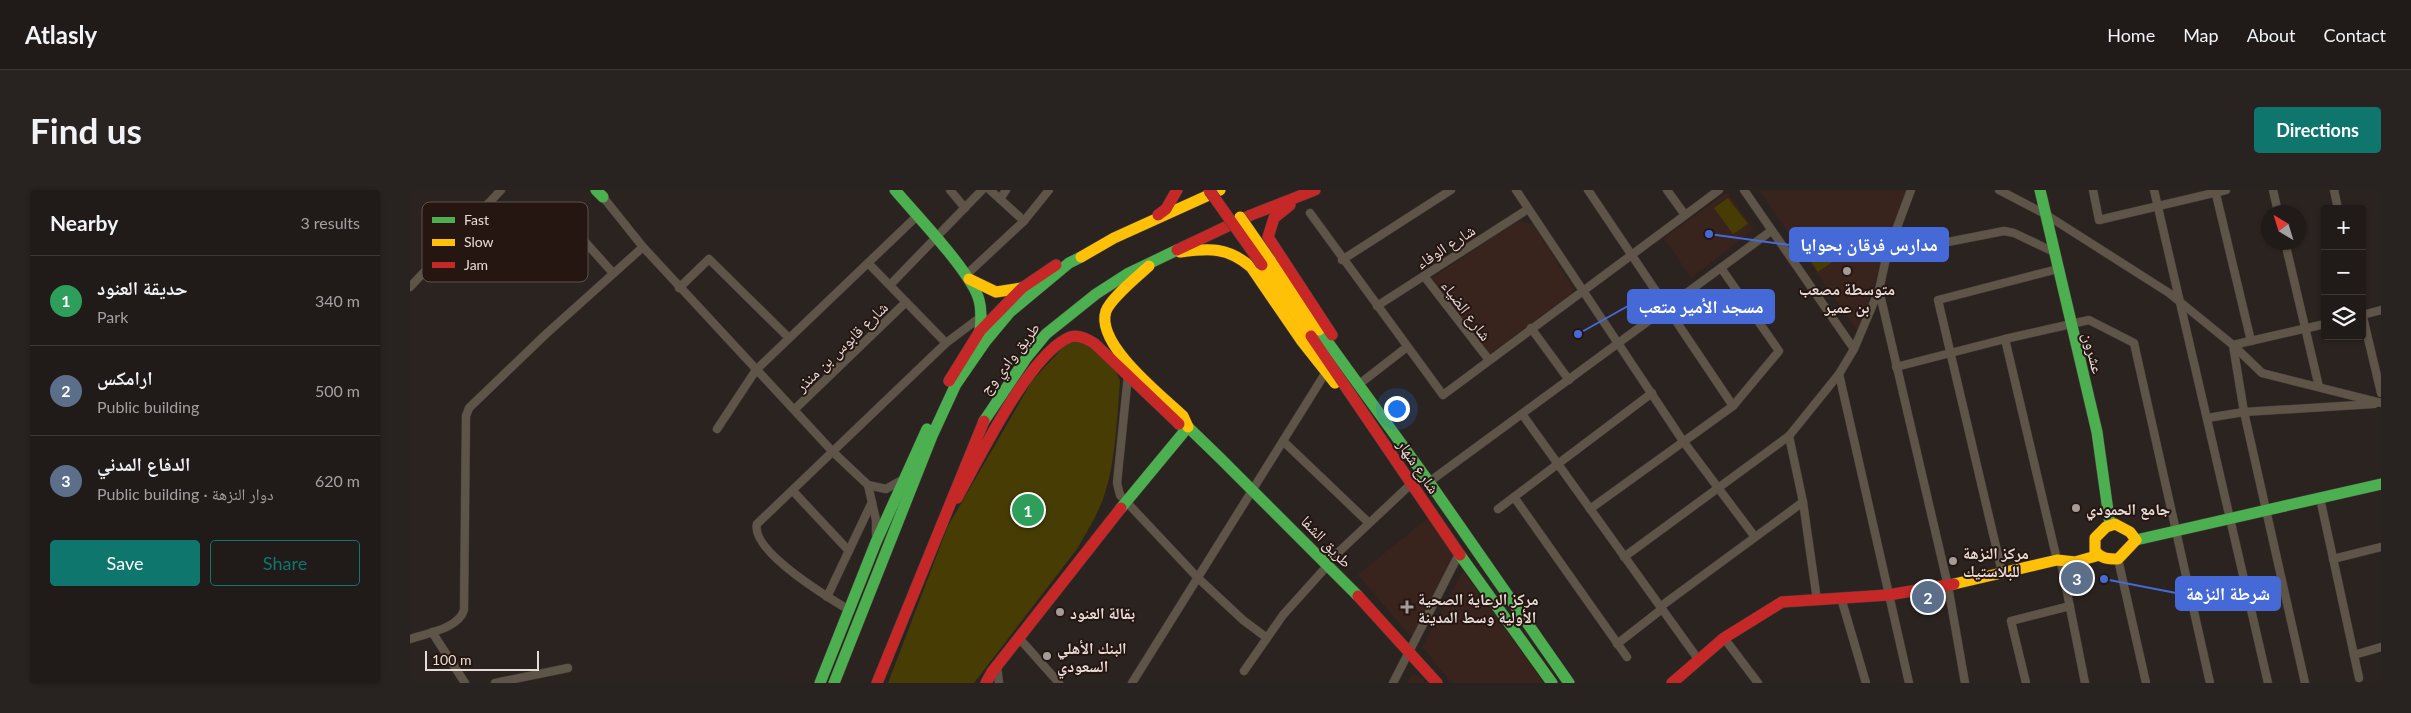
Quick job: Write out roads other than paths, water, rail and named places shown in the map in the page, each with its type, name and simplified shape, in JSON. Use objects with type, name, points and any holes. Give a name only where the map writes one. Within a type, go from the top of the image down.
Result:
[{"type":"main road","points":[[895,190],[934,239],[968,277],[979,299],[982,316],[980,331]]},
{"type":"main road","points":[[1144,225],[1166,209],[1178,190]]},
{"type":"main road","points":[[1209,190],[1266,262]]},
{"type":"main road","points":[[1220,190],[1266,262],[1315,333]]},
{"type":"main road","name":"طريق وادي وج","points":[[834,683],[932,436],[956,384],[985,342],[1010,312],[1069,263],[1114,238],[1220,190]]},
{"type":"main road","name":"عشرون","points":[[2040,190],[2097,432],[2110,525]]},
{"type":"main road","points":[[1313,191],[1277,213],[1268,225],[1268,237],[1359,375],[1358,385]]},
{"type":"main road","name":"طريق وادي وج","points":[[877,683],[987,414],[1026,357],[1046,334],[1096,294],[1127,274],[1251,215],[1313,191]]},
{"type":"main road","points":[[820,683],[902,480],[946,384],[980,331],[1022,288],[1069,256],[1114,238]]},
{"type":"main road","points":[[1168,254],[1216,247],[1241,257],[1251,267],[1326,372],[1372,426]]},
{"type":"main road","points":[[1154,261],[1112,302],[1106,311],[1106,330],[1116,350],[1183,416],[1188,427]]},
{"type":"main road","points":[[968,277],[996,292],[1022,288]]},
{"type":"main road","name":"شارع شهار","points":[[1315,333],[1358,385],[1429,482],[1569,683]]},
{"type":"main road","name":"شارع شهار","points":[[1315,333],[1372,426],[1459,554],[1552,683]]},
{"type":"main road","points":[[939,531],[1014,398],[1029,376],[1063,341],[1078,336],[1096,344],[1177,423],[1188,427]]},
{"type":"main road","points":[[986,683],[996,666],[1125,502],[1188,427]]},
{"type":"main road","name":"طريق الشفا","points":[[1188,427],[1327,564],[1409,650],[1437,683]]},
{"type":"main road","points":[[1672,683],[1698,658],[1724,638],[1782,602],[1888,595],[1948,586],[2002,572],[2059,561],[2086,560],[2096,556],[2106,559],[2118,559],[2136,540],[2381,484]]},
{"type":"main road","points":[[2096,556],[2094,548],[2096,534],[2110,525],[2120,526],[2130,532],[2136,540]]},
{"type":"street","points":[[490,202],[501,190]]},
{"type":"street","points":[[950,190],[965,208]]},
{"type":"street","points":[[890,285],[982,190]]},
{"type":"street","points":[[990,190],[1024,221]]},
{"type":"street","points":[[1000,199],[1006,190]]},
{"type":"street","points":[[968,277],[1024,221],[1049,190]]},
{"type":"street","points":[[1342,260],[1451,190]]},
{"type":"street","points":[[1516,190],[1683,441],[1755,537]]},
{"type":"street","points":[[1588,190],[1733,406]]},
{"type":"street","points":[[1667,190],[1685,215]]},
{"type":"street","points":[[1310,213],[1342,260],[1443,395],[1718,190]]},
{"type":"street","points":[[1744,190],[1854,349]]},
{"type":"street","points":[[1624,557],[1789,436],[1838,374],[1854,349],[1879,290],[1887,254],[1911,190]]},
{"type":"street","points":[[1999,190],[2045,214],[2180,302],[2233,345],[2262,373],[2381,403]]},
{"type":"street","points":[[2093,190],[2100,220],[2215,191],[2226,190]]},
{"type":"street","points":[[2154,190],[2268,683]]},
{"type":"street","points":[[2273,190],[2276,205]]},
{"type":"street","points":[[2334,190],[2337,205]]},
{"type":"street","points":[[2215,191],[2251,341]]},
{"type":"street","points":[[599,192],[679,288],[795,409],[833,452],[868,485],[886,489],[902,480]]},
{"type":"street","name":"شارع الوفاء","points":[[1376,306],[1528,209]]},
{"type":"street","points":[[717,429],[756,370],[916,217]]},
{"type":"street","points":[[1429,482],[1771,231]]},
{"type":"street","points":[[1887,254],[2004,231],[2014,233],[2054,252]]},
{"type":"street","points":[[588,246],[613,273]]},
{"type":"street","points":[[410,639],[456,623],[462,617],[464,610],[466,416],[469,408],[546,334],[643,247]]},
{"type":"street","points":[[2287,250],[2319,387]]},
{"type":"street","points":[[679,288],[709,259],[789,338]]},
{"type":"street","points":[[868,263],[946,343]]},
{"type":"street","points":[[1590,509],[1733,406],[1779,351],[1721,268]]},
{"type":"street","points":[[2002,572],[1938,300],[2058,270]]},
{"type":"street","points":[[410,287],[422,274]]},
{"type":"street","name":"شارع الضياء","points":[[1424,276],[1489,360]]},
{"type":"street","points":[[1879,290],[1948,586],[1965,683]]},
{"type":"street","name":"شارع قابوس بن منذر","points":[[795,409],[906,302]]},
{"type":"street","points":[[2366,313],[2381,310]]},
{"type":"street","points":[[849,610],[827,597],[766,549],[757,534],[757,524],[946,343],[982,316]]},
{"type":"street","points":[[1896,368],[2005,339],[2089,320],[2134,343],[2210,683]]},
{"type":"street","points":[[2233,345],[2321,325]]},
{"type":"street","points":[[1531,328],[1569,380]]},
{"type":"street","points":[[2366,331],[2381,393]]},
{"type":"street","points":[[2005,339],[2070,606],[2085,683]]},
{"type":"street","points":[[2233,345],[2244,412],[2305,683]]},
{"type":"street","points":[[1358,385],[1407,347]]},
{"type":"street","points":[[1132,683],[1326,372]]},
{"type":"street","points":[[1128,374],[1117,483],[1120,495],[1198,578],[1243,620],[1267,638]]},
{"type":"street","points":[[1838,374],[1909,683]]},
{"type":"street","points":[[1498,509],[1652,393]]},
{"type":"street","points":[[2207,418],[2244,412],[2381,403]]},
{"type":"street","points":[[1522,414],[1698,658]]},
{"type":"street","points":[[1789,436],[1803,502],[1817,600]]},
{"type":"street","points":[[1283,441],[1369,523]]},
{"type":"street","points":[[1244,671],[1284,615],[1327,564],[1412,484]]},
{"type":"street","points":[[868,485],[876,520],[876,542]]},
{"type":"street","points":[[793,491],[849,551]]},
{"type":"street","points":[[1514,497],[1627,657]]},
{"type":"street","points":[[2320,498],[2359,678]]},
{"type":"street","points":[[827,597],[872,502]]},
{"type":"street","points":[[1617,644],[1661,608],[1803,502]]},
{"type":"street","points":[[2333,559],[2381,547]]},
{"type":"street","points":[[1394,683],[1459,554]]},
{"type":"street","points":[[2118,559],[2146,683]]},
{"type":"street","points":[[1841,598],[1866,683]]},
{"type":"street","points":[[2026,683],[2011,621],[2070,606]]},
{"type":"street","points":[[432,632],[465,683]]},
{"type":"street","points":[[1019,638],[1060,683]]},
{"type":"street","points":[[1724,638],[1758,683]]},
{"type":"street","points":[[2354,655],[2381,647]]},
{"type":"street","points":[[996,666],[999,683]]},
{"type":"street","points":[[495,683],[568,668]]},
{"type":"place","name":"مدارس فرقان بحوايا","points":[[1709,234]]},
{"type":"place","name":"متوسطة مصعب بن عمير","points":[[1847,271]]},
{"type":"place","name":"مسجد الأمير متعب","points":[[1578,334]]},
{"type":"place","name":"جامع الحمودي","points":[[2076,508]]},
{"type":"place","name":"حديقة العنود","points":[[1028,510]]},
{"type":"place","name":"مركز النزهة للبلاستيك","points":[[1953,561]]},
{"type":"place","name":"الدفاع المدني","points":[[2077,578]]},
{"type":"place","name":"شرطة النزهة","points":[[2104,579]]},
{"type":"place","name":"ارامكس","points":[[1928,597]]},
{"type":"place","name":"مركز الرعاية الصحية الأولية وسط المدينة","points":[[1407,607]]},
{"type":"place","name":"بقالة العنود","points":[[1060,612]]},
{"type":"place","name":"البنك الأهلي السعودي","points":[[1047,656]]}]
